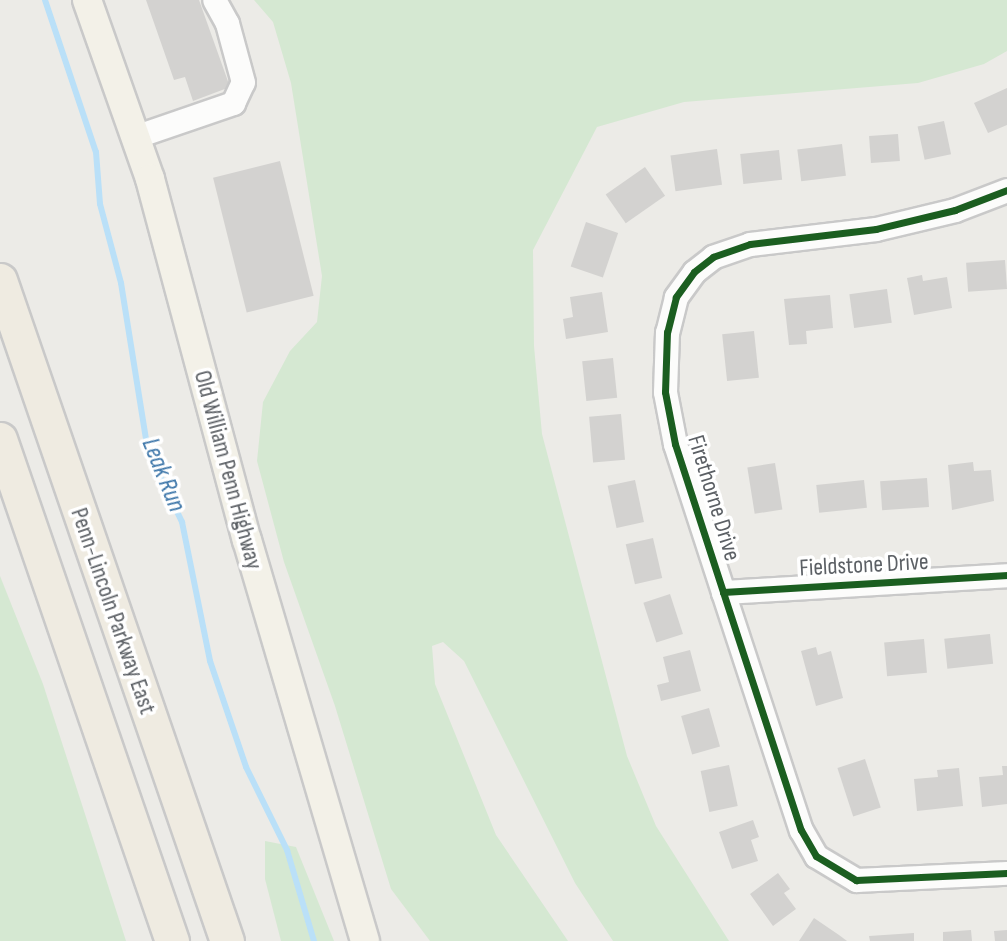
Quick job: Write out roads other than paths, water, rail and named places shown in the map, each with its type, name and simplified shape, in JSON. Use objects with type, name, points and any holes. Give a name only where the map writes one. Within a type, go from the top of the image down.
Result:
[{"type":"highway","name":"Penn-Lincoln Parkway East","points":[[0,280],[227,941]]},
{"type":"highway","name":"Penn-Lincoln Parkway East","points":[[0,439],[172,941]]},
{"type":"main road","name":"Old William Penn Highway","points":[[87,0],[137,136],[247,540],[365,941]]},
{"type":"street","points":[[137,136],[233,103],[243,82],[227,23],[214,0]]},
{"type":"street","name":"Firethorne Drive","points":[[1007,190],[955,210],[876,229],[750,244],[713,257],[694,272],[676,297],[667,332],[665,392],[675,444],[723,592],[802,830],[816,856],[856,880],[1007,873]]},
{"type":"street","name":"Fieldstone Drive","points":[[723,592],[1007,575]]},
{"type":"waterway","name":"Leak Run","points":[[45,0],[96,152],[100,204],[121,283],[148,451],[182,522],[210,661],[246,767],[287,850],[314,941]]}]
